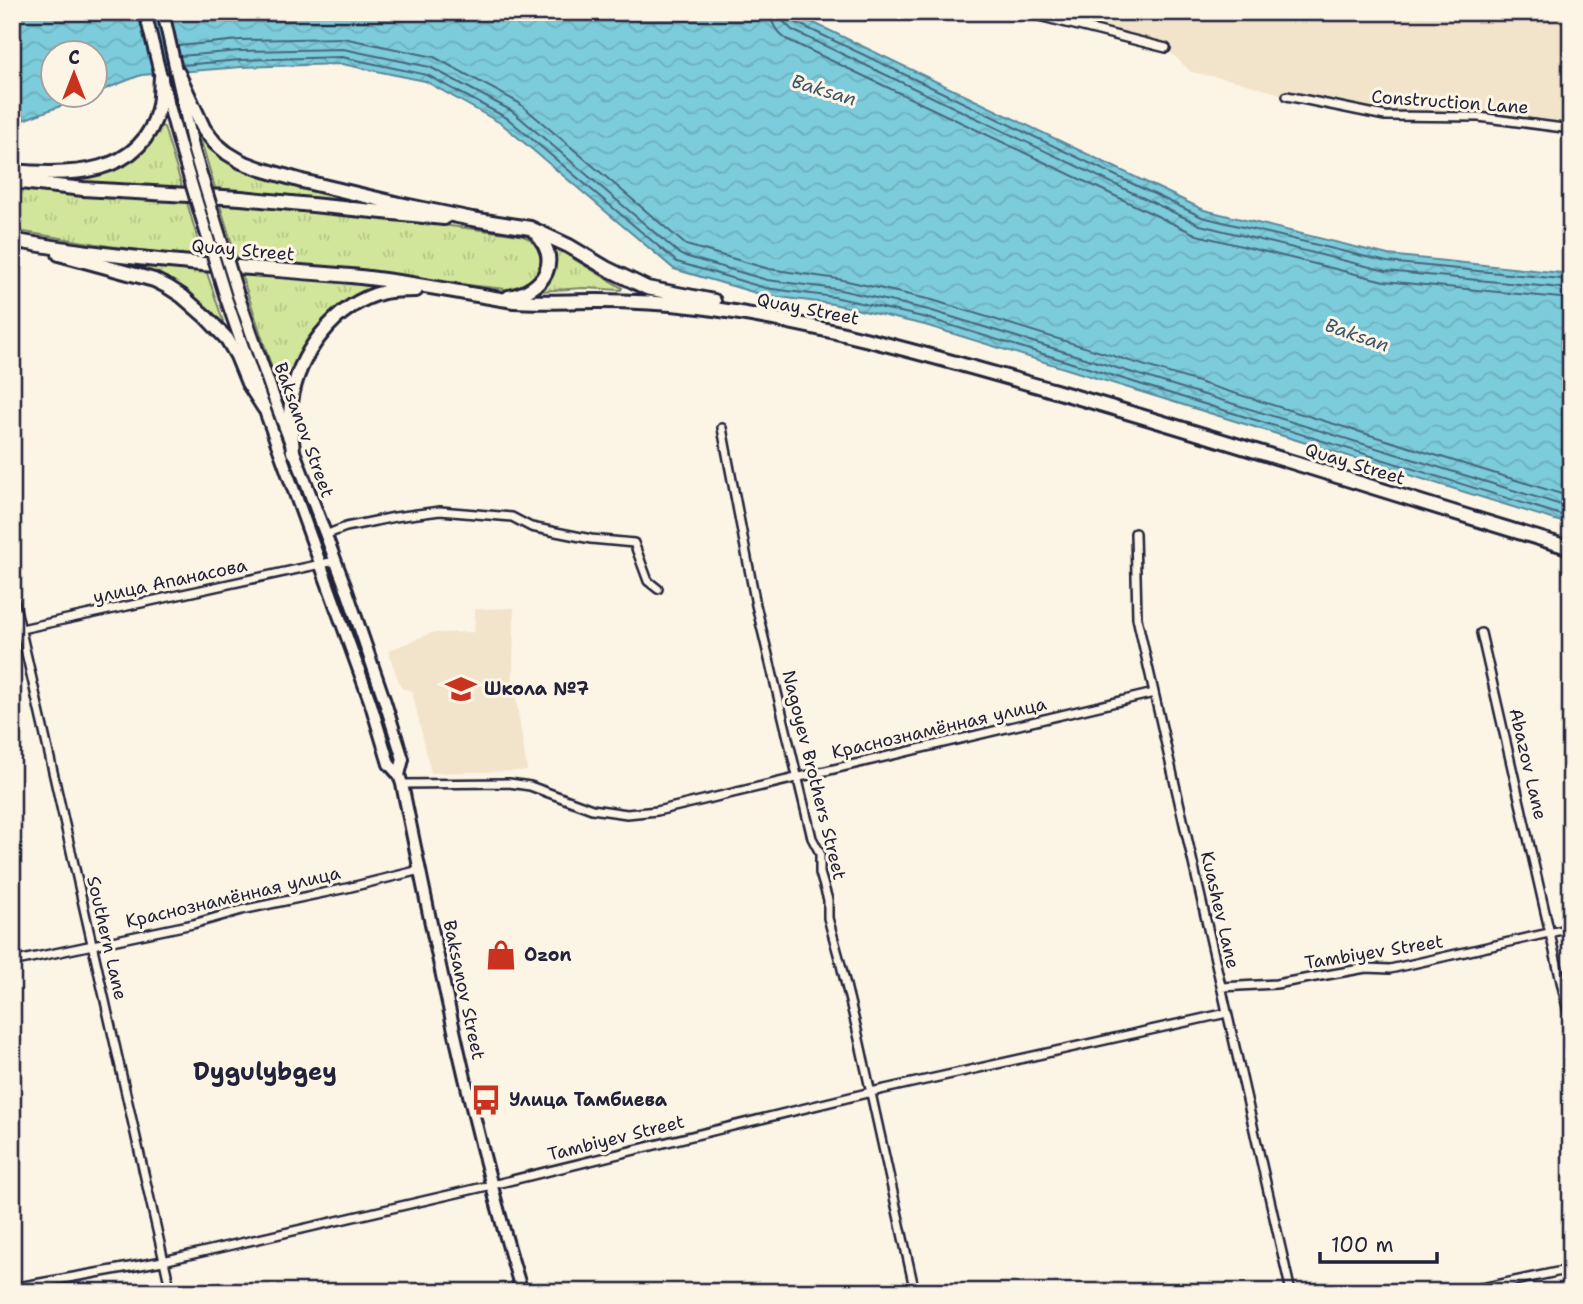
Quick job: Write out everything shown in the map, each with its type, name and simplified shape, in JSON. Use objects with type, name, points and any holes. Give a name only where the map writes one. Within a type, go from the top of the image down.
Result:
[{"type":"main road","name":"Baksanov Street","points":[[145,12],[160,77],[226,298],[370,701],[389,764],[400,779]]},
{"type":"main road","name":"Baksanov Street","points":[[163,12],[194,151],[238,295],[384,699],[402,759],[400,779],[467,1088],[522,1292]]},
{"type":"main road","points":[[178,73],[209,136],[227,153],[242,162],[302,181],[472,219],[530,228],[647,288],[790,318],[833,330]]},
{"type":"main road","points":[[12,171],[76,172],[105,167],[120,160],[142,142],[153,124],[159,108],[160,77]]},
{"type":"main road","points":[[12,181],[83,189],[241,198],[431,218],[472,219]]},
{"type":"main road","points":[[498,298],[526,292],[541,282],[546,272],[548,263],[544,244],[530,228]]},
{"type":"main road","name":"Quay Street","points":[[12,240],[131,257],[352,276],[533,302],[597,301],[701,307],[833,330],[1118,409],[1571,548]]},
{"type":"main road","points":[[29,244],[153,280],[182,296],[227,339],[248,383],[264,408]]},
{"type":"main road","points":[[293,452],[290,412],[293,392],[309,351],[328,326],[350,309],[381,293],[394,290],[452,291]]},
{"type":"street","points":[[1023,12],[1166,48]]},
{"type":"street","name":"Construction Lane","points":[[1287,96],[1385,116],[1479,117],[1571,129]]},
{"type":"street","name":"Nagoyev Brothers Street","points":[[722,428],[756,605],[812,838],[820,853],[820,873],[828,900],[828,918],[848,991],[915,1292]]},
{"type":"street","points":[[325,534],[395,517],[440,511],[512,517],[531,527],[591,539],[634,543],[648,581],[658,589]]},
{"type":"street","name":"Kuashev Lane","points":[[1135,533],[1137,618],[1291,1292]]},
{"type":"street","name":"улица Апанасова","points":[[12,631],[335,561]]},
{"type":"street","name":"Southern Lane","points":[[12,591],[171,1292]]},
{"type":"street","name":"Abazov Lane","points":[[1481,633],[1571,1025]]},
{"type":"street","name":"Краснознамённая улица","points":[[400,779],[520,784],[592,809],[627,814],[657,811],[1154,693]]},
{"type":"street","name":"Краснознамённая улица","points":[[12,962],[193,924],[420,870]]},
{"type":"street","name":"Tambiyev Street","points":[[1221,987],[1276,984],[1366,968],[1390,969],[1571,928]]},
{"type":"street","name":"Tambiyev Street","points":[[12,1289],[163,1261],[492,1185],[871,1092],[1227,1013]]},
{"type":"street","points":[[1462,1292],[1571,1269]]},
{"type":"shaded area","points":[[1023,12],[1571,12],[1571,129],[1479,117],[1385,116],[1287,96],[1236,81],[1191,72],[1166,48]]},
{"type":"shaded area","name":"Школа №7","points":[[514,608],[513,678],[527,771],[431,773],[412,691],[401,688],[388,651],[431,633],[474,632],[475,609]]},
{"type":"green space","points":[[157,125],[164,127],[182,187],[84,183],[26,176],[95,174]]},
{"type":"green space","points":[[202,133],[224,157],[399,208],[215,188],[199,134]]},
{"type":"green space","points":[[12,188],[186,199],[203,258],[12,230]]},
{"type":"green space","points":[[219,202],[395,219],[517,235],[535,244],[541,258],[540,265],[529,284],[522,288],[505,289],[237,260]]},
{"type":"green space","points":[[551,246],[622,288],[621,290],[583,288],[541,291],[547,282]]},
{"type":"green space","points":[[91,258],[206,270],[223,321],[219,323],[190,294],[159,275]]},
{"type":"green space","points":[[241,273],[377,284],[346,303],[317,327],[300,352],[287,393],[280,393]]},
{"type":"water","name":"Baksan","points":[[12,12],[791,12],[1204,210],[1388,255],[1571,274],[1571,525],[925,325],[833,304],[763,295],[674,269],[502,124],[425,81],[342,64],[241,67],[141,75],[108,88],[108,38],[38,38],[38,108],[55,108],[12,124]]},
{"type":"place","name":"Школа №7","points":[[461,689]]},
{"type":"place","name":"Ozon","points":[[501,955]]},
{"type":"place","name":"Улица Тамбиева","points":[[486,1100]]},
{"type":"district","name":"Dygulybgey","points":[[265,1072]]}]
